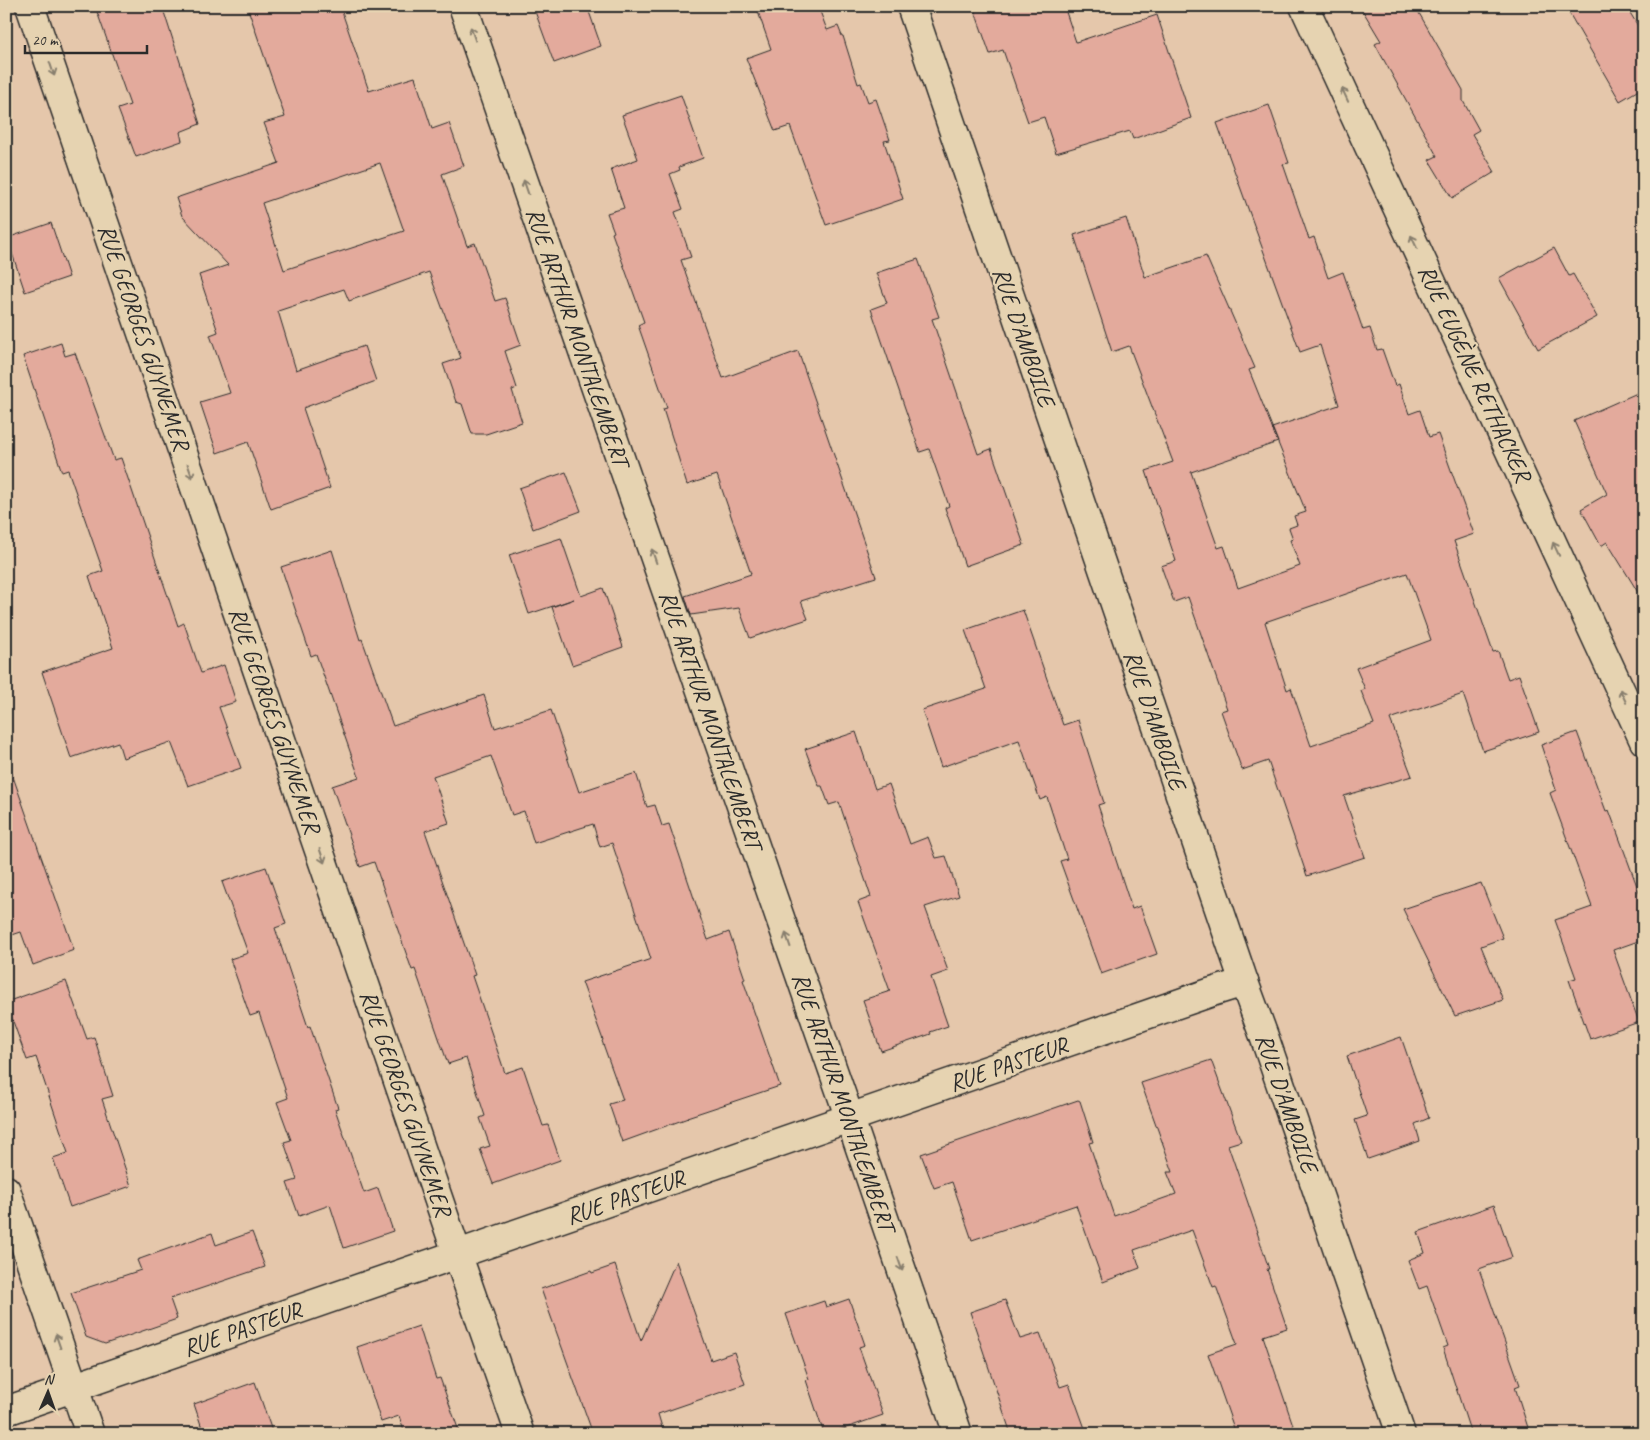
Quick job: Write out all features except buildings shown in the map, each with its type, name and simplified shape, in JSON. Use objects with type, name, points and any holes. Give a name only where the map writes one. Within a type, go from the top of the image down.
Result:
[{"type":"street","name":"RUE GEORGES GUYNEMER","points":[[30,6],[520,1434]]},
{"type":"street","name":"RUE ARTHUR MONTALEMBERT","points":[[464,6],[958,1434]]},
{"type":"street","name":"RUE D'AMBOILE","points":[[911,6],[1244,982],[1401,1434]]},
{"type":"street","name":"RUE EUGÈNE RETHACKER","points":[[1304,6],[1644,741]]},
{"type":"street","name":"RUE PASTEUR","points":[[6,1411],[1244,982]]},
{"type":"street","points":[[6,1190],[90,1434]]}]
